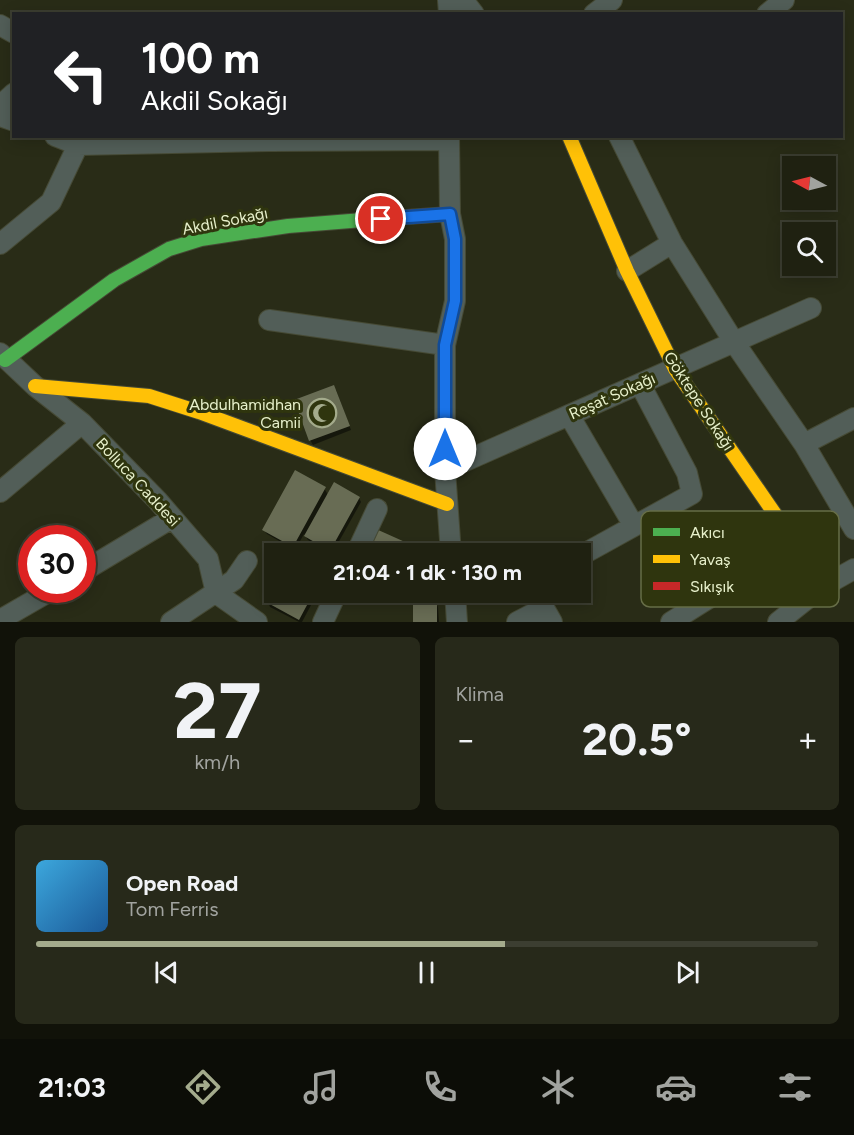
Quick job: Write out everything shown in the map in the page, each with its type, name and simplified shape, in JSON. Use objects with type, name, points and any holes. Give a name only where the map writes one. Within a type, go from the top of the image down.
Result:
[{"type":"street","points":[[463,0],[472,12]]},
{"type":"street","points":[[597,12],[612,0]]},
{"type":"street","points":[[769,12],[784,0]]},
{"type":"street","points":[[0,106],[12,95]]},
{"type":"street","points":[[0,244],[51,202],[77,141],[449,138],[450,214],[455,239],[455,301],[445,345],[445,470],[450,543]]},
{"type":"street","name":"Göktepe Sokağı","points":[[577,138],[627,271],[675,369],[772,511]]},
{"type":"street","points":[[620,138],[672,243],[734,342],[804,444],[854,529]]},
{"type":"street","name":"Akdil Sokağı","points":[[3,357],[114,280],[169,249],[201,239],[288,226],[450,214]]},
{"type":"street","points":[[627,271],[672,243]]},
{"type":"street","name":"Reşat Sokağı","points":[[445,470],[811,308]]},
{"type":"street","points":[[270,320],[445,345]]},
{"type":"street","name":"Bolluca Caddesi","points":[[3,357],[82,423],[172,518],[208,560],[216,593]]},
{"type":"street","points":[[640,384],[687,473],[692,494],[661,511]]},
{"type":"street","points":[[35,386],[148,396],[199,412],[447,504]]},
{"type":"street","points":[[569,415],[634,526]]},
{"type":"street","points":[[804,444],[854,418]]},
{"type":"street","points":[[0,492],[82,423]]},
{"type":"street","points":[[361,543],[377,509]]},
{"type":"street","points":[[96,564],[172,518]]},
{"type":"street","points":[[591,550],[641,522]]},
{"type":"street","points":[[171,622],[234,580],[247,561]]},
{"type":"street","points":[[839,577],[854,569]]},
{"type":"street","points":[[216,593],[257,622]]},
{"type":"street","points":[[0,620],[29,603]]},
{"type":"street","points":[[322,622],[332,603]]},
{"type":"street","points":[[455,603],[457,622]]},
{"type":"street","points":[[671,622],[695,607]]},
{"type":"street","points":[[778,622],[797,607]]},
{"type":"street","points":[[517,622],[545,608]]},
{"type":"building","name":"Abdulhamidhan Camii","points":[[334,385],[350,426],[309,441],[294,400]]},
{"type":"building","points":[[295,470],[326,487],[295,543],[286,543],[262,530]]},
{"type":"building","points":[[334,482],[360,497],[334,543],[316,543],[304,536]]},
{"type":"building","points":[[376,529],[405,542],[404,543],[369,543]]},
{"type":"building","points":[[268,603],[308,603],[299,620]]},
{"type":"building","points":[[413,603],[437,603],[437,622],[413,622]]},
{"type":"traffic: fast","points":[[5,360],[114,280],[169,249],[201,239],[288,226],[363,220]]},
{"type":"traffic: slow","points":[[570,138],[627,271],[675,369],[773,511]]},
{"type":"traffic: slow","points":[[35,386],[149,396],[199,412],[447,504]]},
{"type":"traffic: jam","points":[[363,220],[450,214]]},
{"type":"place","name":"Abdulhamidhan Camii","points":[[322,413]]},
{"type":"route","points":[[381,219],[450,214],[455,239],[455,301],[445,345],[445,449]]}]
